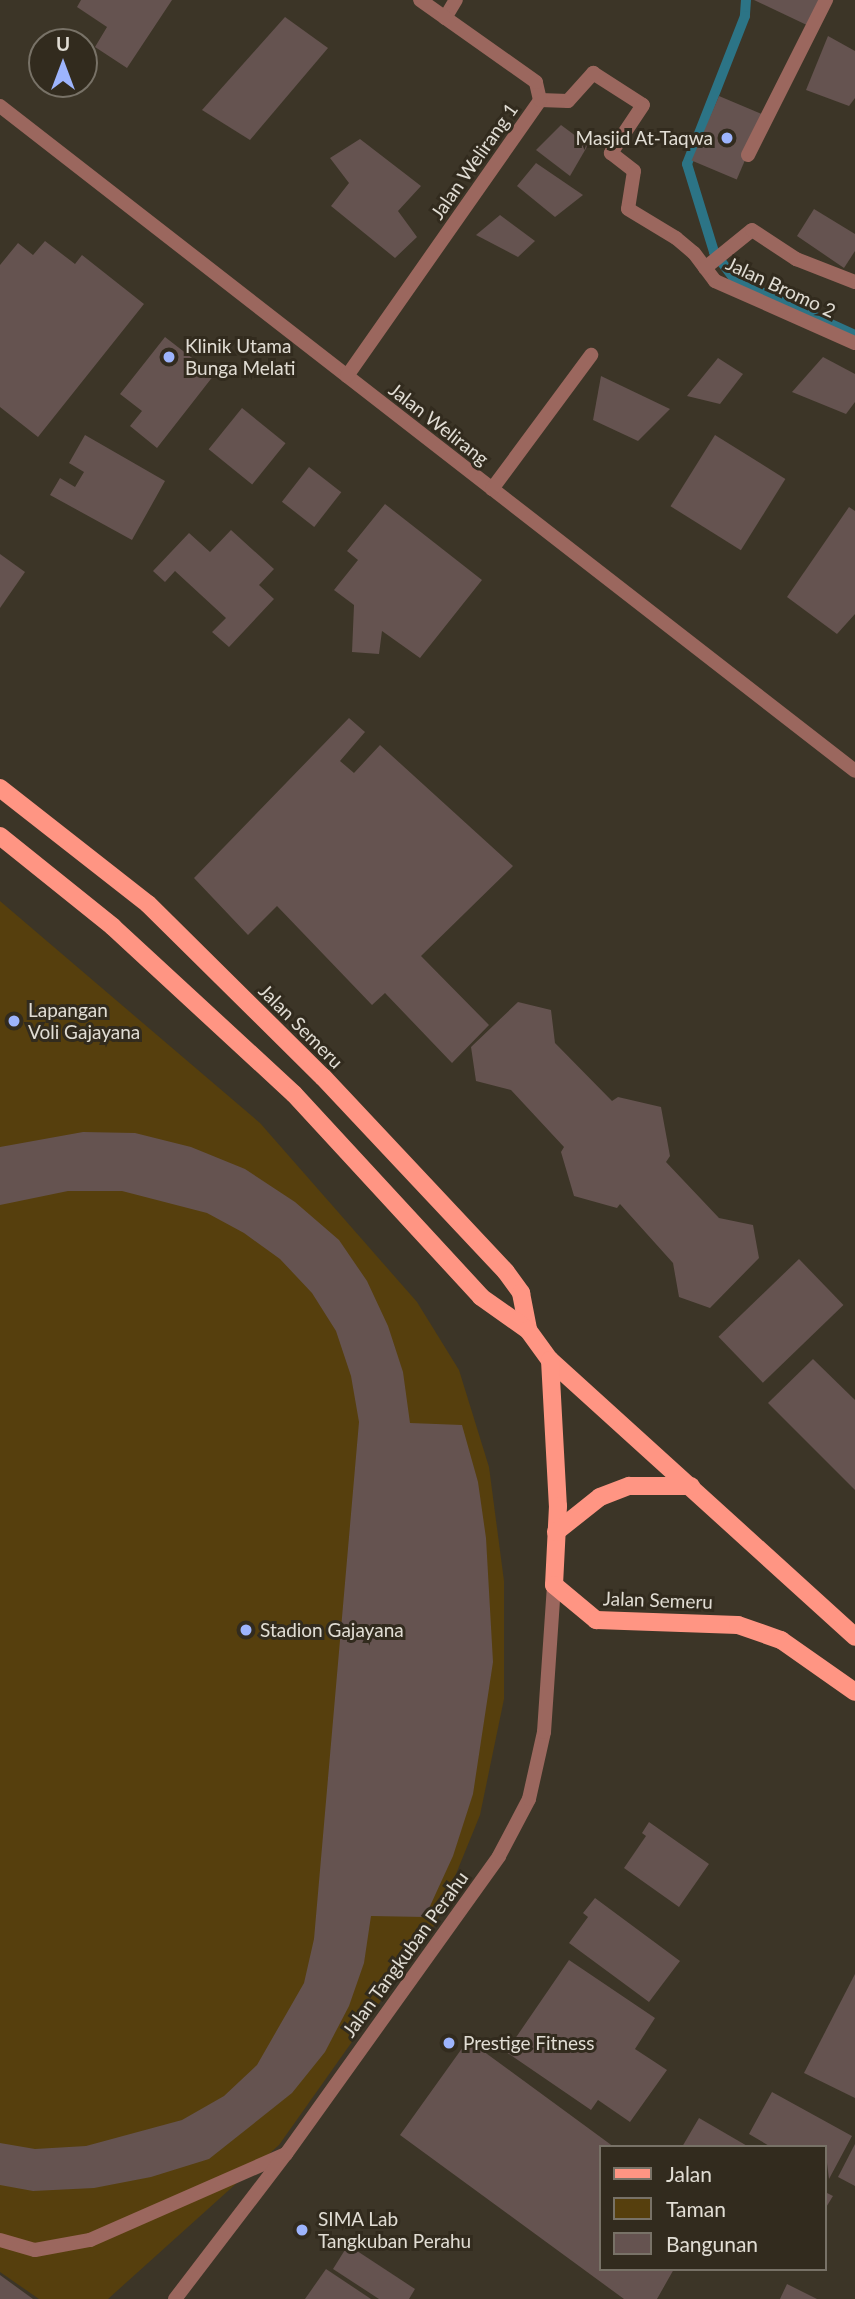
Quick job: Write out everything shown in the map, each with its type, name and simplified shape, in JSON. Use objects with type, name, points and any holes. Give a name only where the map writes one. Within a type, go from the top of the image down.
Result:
[{"type":"main road","name":"Jalan Semeru","points":[[0,788],[148,904],[323,1077],[506,1272],[521,1293],[528,1330]]},
{"type":"main road","name":"Jalan Semeru","points":[[0,836],[113,927],[294,1094],[481,1297],[528,1330],[550,1360],[855,1637]]},
{"type":"main road","points":[[550,1360],[556,1532],[554,1585]]},
{"type":"main road","points":[[556,1532],[600,1497],[629,1486],[691,1486]]},
{"type":"main road","name":"Jalan Semeru","points":[[554,1585],[596,1620],[738,1625],[780,1640],[855,1692]]},
{"type":"street","name":"Jalan Welirang 1","points":[[347,376],[540,100],[537,82],[419,0]]},
{"type":"street","points":[[445,18],[456,0]]},
{"type":"street","points":[[748,155],[826,0]]},
{"type":"street","name":"Jalan Bromo 2","points":[[540,100],[568,101],[593,73],[643,105],[611,153],[634,171],[628,209],[676,238],[706,267],[715,281],[855,343]]},
{"type":"street","name":"Jalan Welirang","points":[[0,106],[855,771]]},
{"type":"street","points":[[706,267],[752,230],[796,259],[855,282]]},
{"type":"street","points":[[492,489],[591,355]]},
{"type":"street","name":"Jalan Tangkuban Perahu","points":[[175,2299],[286,2154],[499,1856],[529,1799],[550,1684],[554,1585]]},
{"type":"street","points":[[0,2240],[34,2250],[90,2240],[286,2154]]},
{"type":"green space","name":"Stadion Gajayana","points":[[0,901],[260,1123],[417,1302],[459,1370],[489,1467],[504,1581],[504,1699],[480,1815],[436,1923],[279,2145],[108,2299],[39,2299],[0,2272]]},
{"type":"building","points":[[81,0],[172,0],[127,68],[98,49],[98,42],[107,27],[77,7]]},
{"type":"building","points":[[754,0],[823,0],[811,27]]},
{"type":"building","points":[[285,17],[328,48],[250,140],[202,110]]},
{"type":"building","points":[[828,36],[855,51],[855,98],[849,106],[806,90]]},
{"type":"building","name":"Masjid At-Taqwa","points":[[719,96],[764,115],[737,180],[692,160]]},
{"type":"building","points":[[561,125],[588,145],[570,176],[536,150]]},
{"type":"building","points":[[360,139],[421,186],[398,211],[417,237],[395,258],[331,206],[349,183],[330,158]]},
{"type":"building","points":[[536,163],[583,195],[555,217],[517,186]]},
{"type":"building","points":[[814,209],[855,234],[855,251],[844,268],[797,236]]},
{"type":"building","points":[[500,215],[535,241],[518,257],[476,235]]},
{"type":"building","points":[[45,241],[75,264],[82,255],[144,304],[38,437],[0,407],[0,265],[18,243],[33,255]]},
{"type":"building","points":[[165,337],[214,375],[157,448],[130,426],[142,411],[120,394]]},
{"type":"building","points":[[823,357],[855,374],[855,402],[846,414],[792,392]]},
{"type":"building","points":[[718,358],[743,374],[720,404],[687,396]]},
{"type":"building","points":[[601,376],[670,409],[638,441],[593,420]]},
{"type":"building","points":[[242,408],[286,443],[252,484],[209,449]]},
{"type":"building","points":[[85,435],[165,481],[132,540],[50,495],[60,478],[75,487],[84,472],[69,463]]},
{"type":"building","points":[[715,435],[785,479],[741,550],[670,506]]},
{"type":"building","points":[[309,467],[341,492],[314,527],[282,502]]},
{"type":"building","points":[[385,504],[482,580],[420,658],[382,631],[379,654],[352,652],[354,605],[334,590],[358,560],[347,551]]},
{"type":"building","points":[[849,507],[855,511],[855,614],[837,634],[787,597]]},
{"type":"building","points":[[231,530],[274,569],[259,585],[274,599],[229,647],[212,632],[226,618],[175,571],[165,582],[153,571],[189,533],[210,552]]},
{"type":"building","points":[[0,554],[25,572],[0,608]]},
{"type":"building","points":[[349,718],[365,732],[340,761],[354,773],[380,745],[513,866],[421,956],[489,1025],[452,1063],[385,993],[372,1005],[277,906],[248,935],[194,878]]},
{"type":"building","points":[[518,1002],[551,1010],[555,1043],[612,1101],[618,1097],[661,1107],[670,1156],[666,1162],[719,1218],[753,1225],[759,1258],[710,1308],[679,1297],[673,1263],[620,1204],[617,1208],[574,1196],[561,1152],[564,1147],[511,1090],[476,1081],[471,1047]]},
{"type":"building","points":[[83,1132],[135,1133],[191,1147],[245,1169],[295,1202],[339,1240],[367,1281],[388,1326],[403,1372],[410,1423],[462,1425],[478,1482],[486,1538],[493,1662],[473,1794],[453,1856],[425,1917],[371,1916],[364,1963],[349,2006],[325,2052],[292,2093],[209,2159],[151,2177],[94,2188],[33,2191],[0,2185],[0,2143],[35,2149],[86,2146],[182,2120],[224,2096],[257,2065],[304,1983],[314,1939],[359,1422],[351,1376],[336,1331],[312,1293],[280,1259],[244,1233],[207,1213],[122,1191],[68,1191],[0,1205],[0,1147]]},
{"type":"building","points":[[799,1259],[843,1305],[763,1383],[718,1337]]},
{"type":"building","points":[[813,1359],[855,1400],[855,1490],[768,1403]]},
{"type":"building","points":[[649,1822],[709,1864],[679,1907],[624,1868],[646,1836],[642,1833]]},
{"type":"building","points":[[595,1898],[680,1961],[649,2002],[569,1943],[588,1917],[583,1913]]},
{"type":"building","points":[[569,1960],[655,2018],[635,2049],[667,2070],[630,2122],[598,2100],[591,2110],[506,2052]]},
{"type":"building","points":[[855,1974],[855,2098],[804,2073]]},
{"type":"building","points":[[468,2040],[611,2145],[600,2145],[600,2271],[673,2271],[657,2299],[624,2299],[400,2135]]},
{"type":"building","points":[[772,2092],[852,2136],[829,2179],[827,2145],[768,2145],[749,2134]]},
{"type":"building","points":[[699,2118],[746,2145],[683,2145]]},
{"type":"building","points":[[855,2144],[855,2186],[838,2177]]},
{"type":"building","points":[[827,2193],[833,2196],[827,2206]]},
{"type":"building","points":[[348,2245],[415,2289],[409,2299],[379,2299],[333,2269]]},
{"type":"building","points":[[326,2269],[371,2299],[305,2299]]},
{"type":"building","points":[[0,2275],[33,2299],[0,2299]]},
{"type":"building","points":[[787,2284],[817,2299],[780,2299]]},
{"type":"waterway","points":[[746,0],[745,16],[687,164],[714,252],[736,281],[855,335]]},
{"type":"place","name":"Masjid At-Taqwa","points":[[727,138]]},
{"type":"place","name":"Klinik Utama Bunga Melati","points":[[169,357]]},
{"type":"place","name":"Lapangan Voli Gajayana","points":[[14,1021]]},
{"type":"place","name":"Stadion Gajayana","points":[[246,1630]]},
{"type":"place","name":"Prestige Fitness","points":[[449,2043]]},
{"type":"place","name":"SIMA Lab Tangkuban Perahu","points":[[302,2230]]}]
